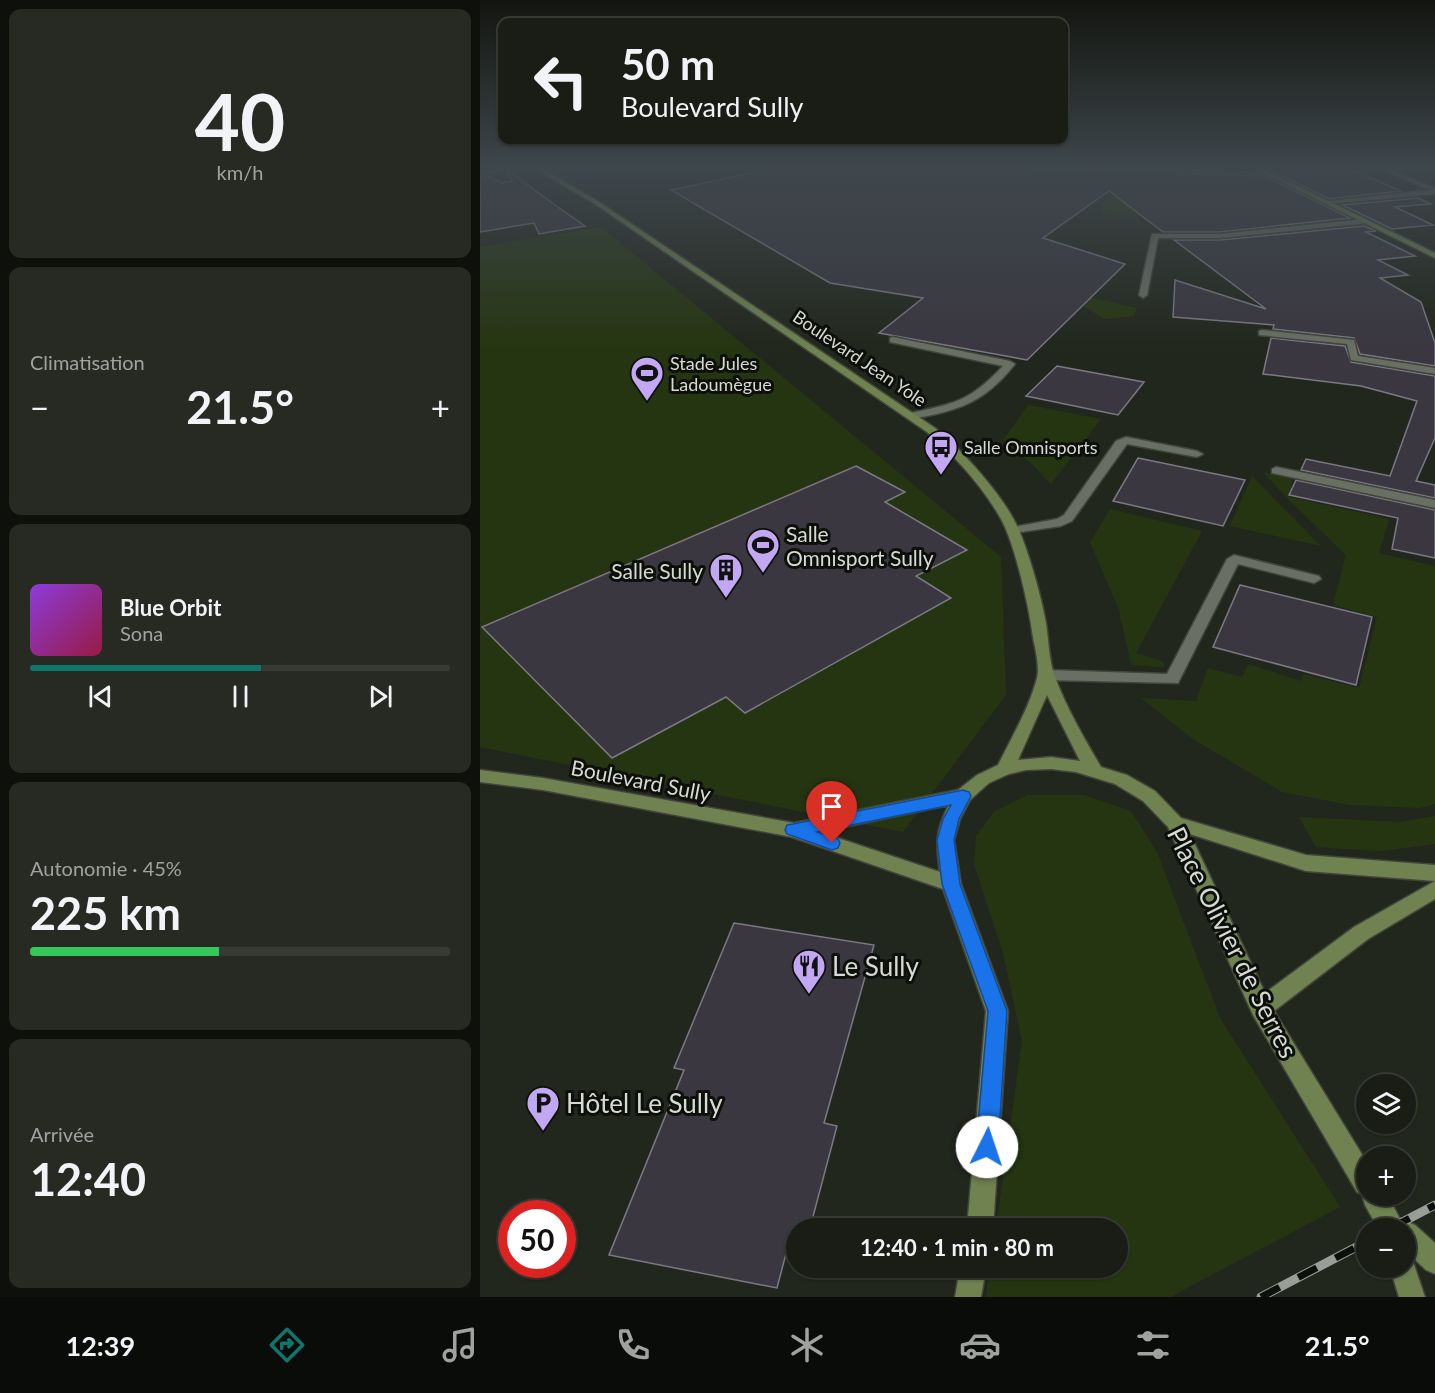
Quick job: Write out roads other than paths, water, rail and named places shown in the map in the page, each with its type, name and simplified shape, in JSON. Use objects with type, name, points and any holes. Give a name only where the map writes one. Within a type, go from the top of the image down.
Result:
[{"type":"main road","name":"Boulevard Jean Yole","points":[[632,227],[949,444],[993,499],[1012,531],[1038,618],[1046,675],[1070,728],[1094,770]]},
{"type":"main road","points":[[1376,227],[1435,256]]},
{"type":"main road","name":"Boulevard Jean Yole","points":[[1005,769],[1046,675]]},
{"type":"main road","name":"Place Olivier de Serres","points":[[981,1218],[998,1011],[951,884],[945,840],[951,819],[963,796],[983,779],[1005,769],[1026,764],[1051,763],[1094,770],[1121,779],[1149,796],[1175,823],[1261,1008],[1356,1166]]},
{"type":"main road","name":"Boulevard Sully","points":[[480,776],[543,784],[793,830],[951,884]]},
{"type":"main road","name":"Boulevard Sully","points":[[793,830],[963,796]]},
{"type":"main road","points":[[1175,823],[1306,863],[1435,873]]},
{"type":"main road","points":[[1261,1008],[1361,933],[1435,889]]},
{"type":"main road","points":[[1416,1244],[1435,1261]]},
{"type":"main road","points":[[968,1297],[971,1278]]},
{"type":"main road","points":[[1406,1278],[1412,1297]]},
{"type":"street","points":[[1143,295],[1155,236],[1220,236],[1312,227]]},
{"type":"street","points":[[1262,333],[1351,342],[1354,358],[1435,371]]},
{"type":"street","points":[[892,340],[1010,364],[986,391],[970,403],[945,411],[911,416]]},
{"type":"street","points":[[1012,531],[1046,525],[1068,518],[1120,443],[1126,440],[1197,454]]},
{"type":"street","points":[[1276,471],[1435,504]]},
{"type":"street","points":[[1046,675],[1172,679],[1234,559],[1314,579]]},
{"type":"railway","points":[[1410,1218],[1435,1205]]},
{"type":"railway","points":[[1261,1297],[1356,1247]]},
{"type":"place","name":"Stade Jules Ladoumègue","points":[[647,402]]},
{"type":"place","name":"Salle Omnisports","points":[[941,476]]},
{"type":"place","name":"Salle Omnisport Sully","points":[[763,574]]},
{"type":"place","name":"Salle Sully","points":[[726,599]]},
{"type":"place","name":"Le Sully","points":[[809,995]]},
{"type":"place","name":"Hôtel Le Sully","points":[[543,1132]]}]
